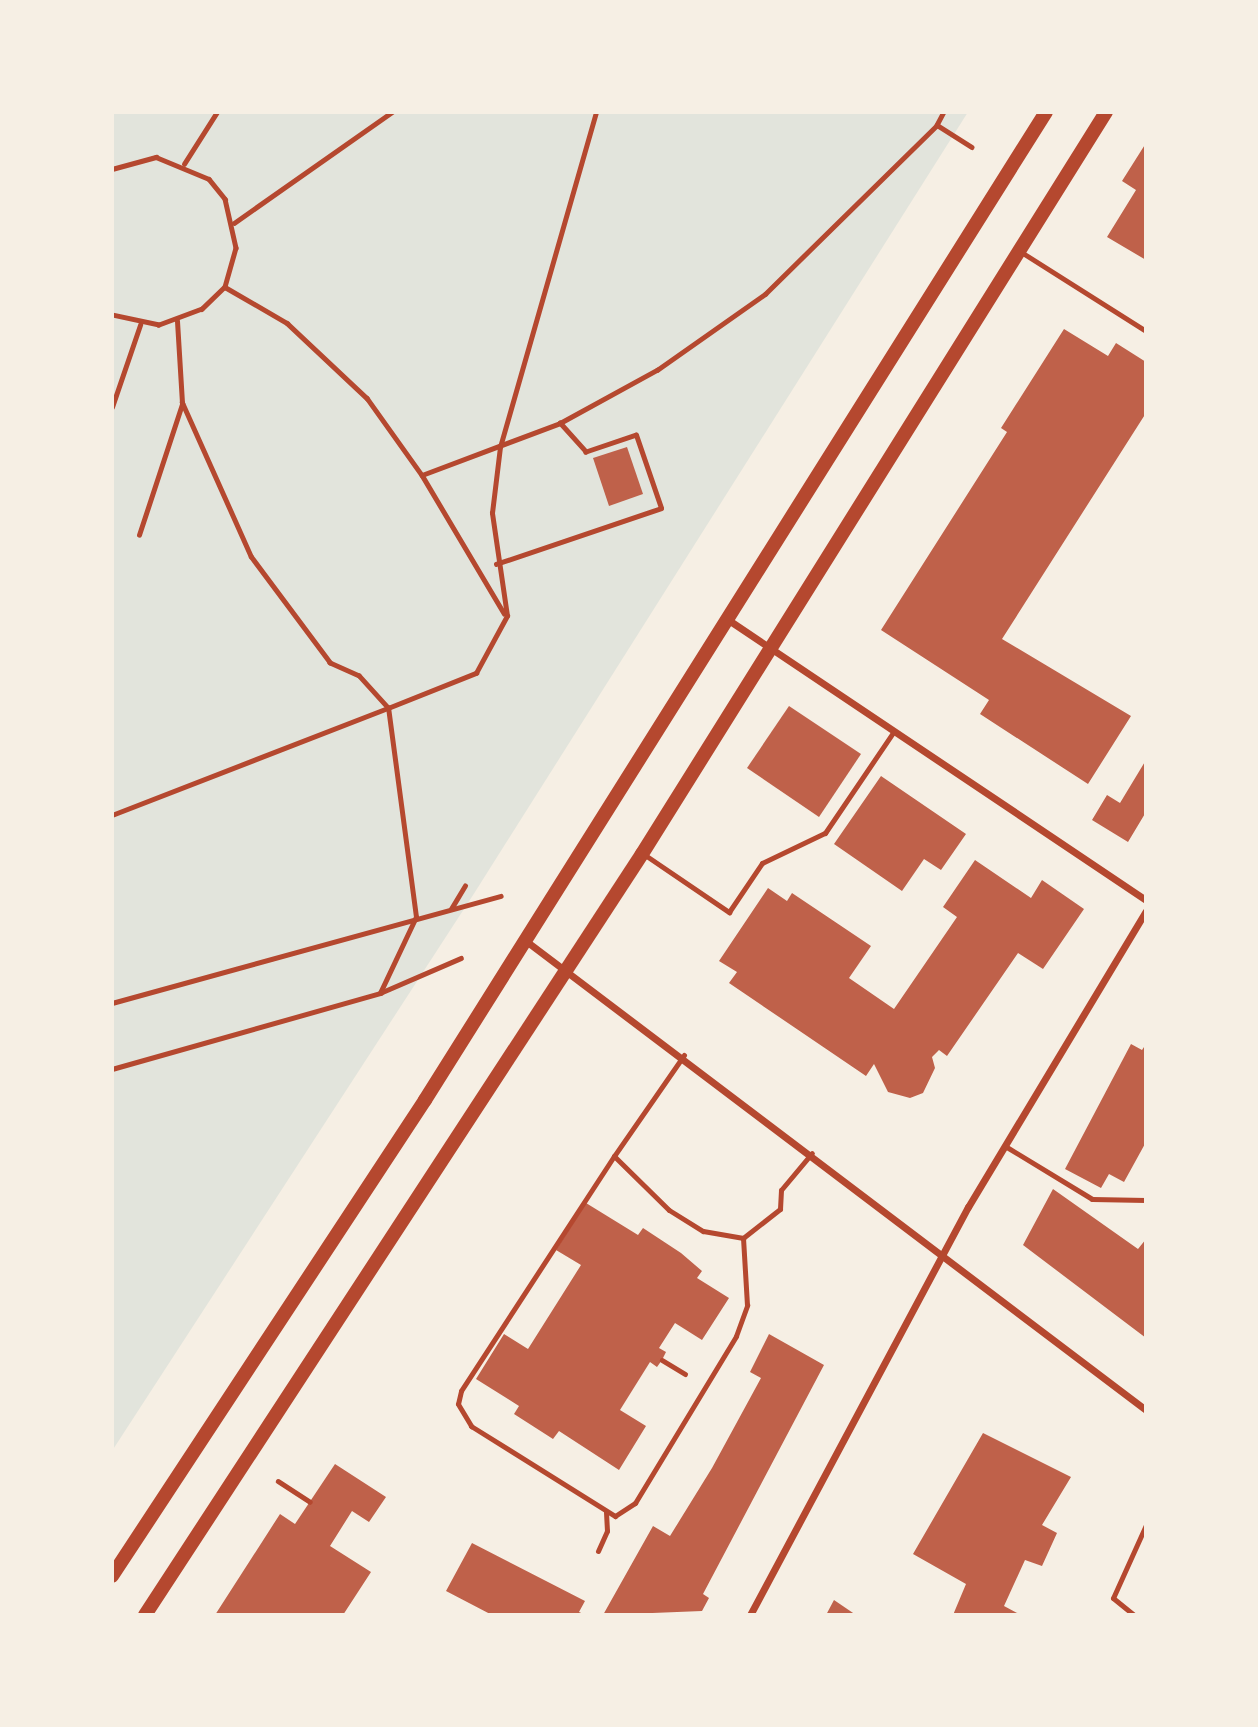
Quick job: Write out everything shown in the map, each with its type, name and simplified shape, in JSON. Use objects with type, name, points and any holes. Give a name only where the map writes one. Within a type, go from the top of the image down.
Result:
[{"type":"main road","points":[[112,1576],[526,941],[730,621],[1046,112]]},
{"type":"main road","points":[[145,1615],[642,854],[1105,112]]},
{"type":"street","points":[[730,621],[1146,900]]},
{"type":"street","points":[[750,1615],[943,1253],[1004,1146],[1144,921],[1146,911]]},
{"type":"street","points":[[526,941],[684,1055],[1146,1410]]},
{"type":"lane","points":[[1018,250],[1146,331]]},
{"type":"lane","points":[[642,854],[729,912],[762,863],[825,833],[894,731]]},
{"type":"lane","points":[[684,1055],[614,1156],[458,1405],[471,1426],[606,1512],[615,1516],[635,1503],[736,1336],[747,1305],[743,1238]]},
{"type":"lane","points":[[1004,1146],[1092,1199],[1146,1200]]},
{"type":"lane","points":[[614,1156],[669,1210],[704,1231],[743,1238],[780,1209],[781,1190],[812,1153]]},
{"type":"lane","points":[[598,1550],[607,1531],[606,1512]]},
{"type":"lane","points":[[1135,1615],[1113,1598],[1146,1525]]},
{"type":"path","points":[[184,164],[218,112]]},
{"type":"path","points":[[234,223],[392,112]]},
{"type":"path","points":[[112,815],[476,673],[506,616],[496,564],[492,513],[500,447],[596,112]]},
{"type":"path","points":[[422,475],[560,423],[657,370],[765,294],[937,125],[944,112]]},
{"type":"path","points":[[937,125],[972,147]]},
{"type":"path","points":[[112,169],[156,157],[184,164],[209,179],[234,223],[236,248],[225,287],[202,309],[177,321],[140,325],[112,315]]},
{"type":"path","points":[[225,287],[287,323],[367,398],[422,475],[506,616]]},
{"type":"path","points":[[177,321],[182,403],[251,558],[330,663],[359,676],[388,708],[416,917],[380,993]]},
{"type":"path","points":[[112,407],[140,325]]},
{"type":"path","points":[[139,535],[182,403]]},
{"type":"path","points":[[496,564],[661,508],[636,435],[586,452],[560,423]]},
{"type":"path","points":[[451,909],[465,886]]},
{"type":"path","points":[[112,1003],[416,917],[501,897]]},
{"type":"path","points":[[112,1069],[380,993],[461,958]]},
{"type":"path","points":[[662,1360],[685,1374]]},
{"type":"path","points":[[278,1481],[310,1502]]},
{"type":"shaded area","points":[[112,112],[968,112],[475,892],[112,1451]]},
{"type":"building","points":[[1146,143],[1146,260],[1107,237],[1136,190],[1122,181]]},
{"type":"building","points":[[1064,329],[1108,356],[1116,343],[1146,362],[1146,413],[1002,639],[1131,716],[1088,784],[980,714],[989,700],[881,630],[1007,432],[1001,428]]},
{"type":"building","points":[[627,447],[643,494],[609,506],[593,458]]},
{"type":"building","points":[[789,706],[861,754],[819,817],[747,768]]},
{"type":"building","points":[[1146,760],[1146,812],[1128,842],[1092,820],[1107,795],[1120,803]]},
{"type":"building","points":[[881,776],[966,834],[941,870],[924,859],[902,891],[834,844]]},
{"type":"building","points":[[975,860],[1031,898],[1042,880],[1084,909],[1043,969],[1018,953],[947,1056],[939,1050],[932,1057],[935,1068],[923,1093],[910,1098],[888,1092],[874,1064],[866,1076],[729,983],[737,972],[719,961],[768,888],[787,901],[792,893],[871,946],[849,978],[894,1009],[957,917],[943,907]]},
{"type":"building","points":[[1131,1044],[1142,1050],[1146,1044],[1146,1142],[1124,1182],[1109,1174],[1101,1188],[1065,1169]]},
{"type":"building","points":[[1053,1189],[1138,1249],[1146,1239],[1146,1338],[1023,1245]]},
{"type":"building","points":[[586,1203],[638,1235],[643,1228],[681,1253],[702,1271],[697,1278],[729,1298],[702,1340],[675,1323],[659,1348],[666,1352],[662,1360],[657,1367],[650,1362],[620,1410],[646,1426],[619,1470],[559,1431],[553,1439],[514,1414],[519,1406],[476,1379],[504,1334],[528,1349],[581,1265],[556,1250]]},
{"type":"building","points":[[769,1334],[824,1365],[703,1594],[709,1598],[702,1611],[603,1615],[653,1526],[670,1536],[712,1468],[761,1378],[750,1372]]},
{"type":"building","points":[[983,1433],[1071,1477],[1042,1525],[1057,1533],[1042,1566],[1025,1560],[1004,1606],[1021,1615],[953,1615],[966,1584],[913,1554]]},
{"type":"building","points":[[335,1464],[386,1497],[369,1522],[352,1511],[330,1546],[371,1572],[343,1615],[215,1615],[280,1514],[295,1524]]},
{"type":"building","points":[[472,1543],[585,1601],[579,1612],[586,1615],[492,1615],[446,1591]]},
{"type":"building","points":[[834,1600],[856,1615],[826,1615]]}]
